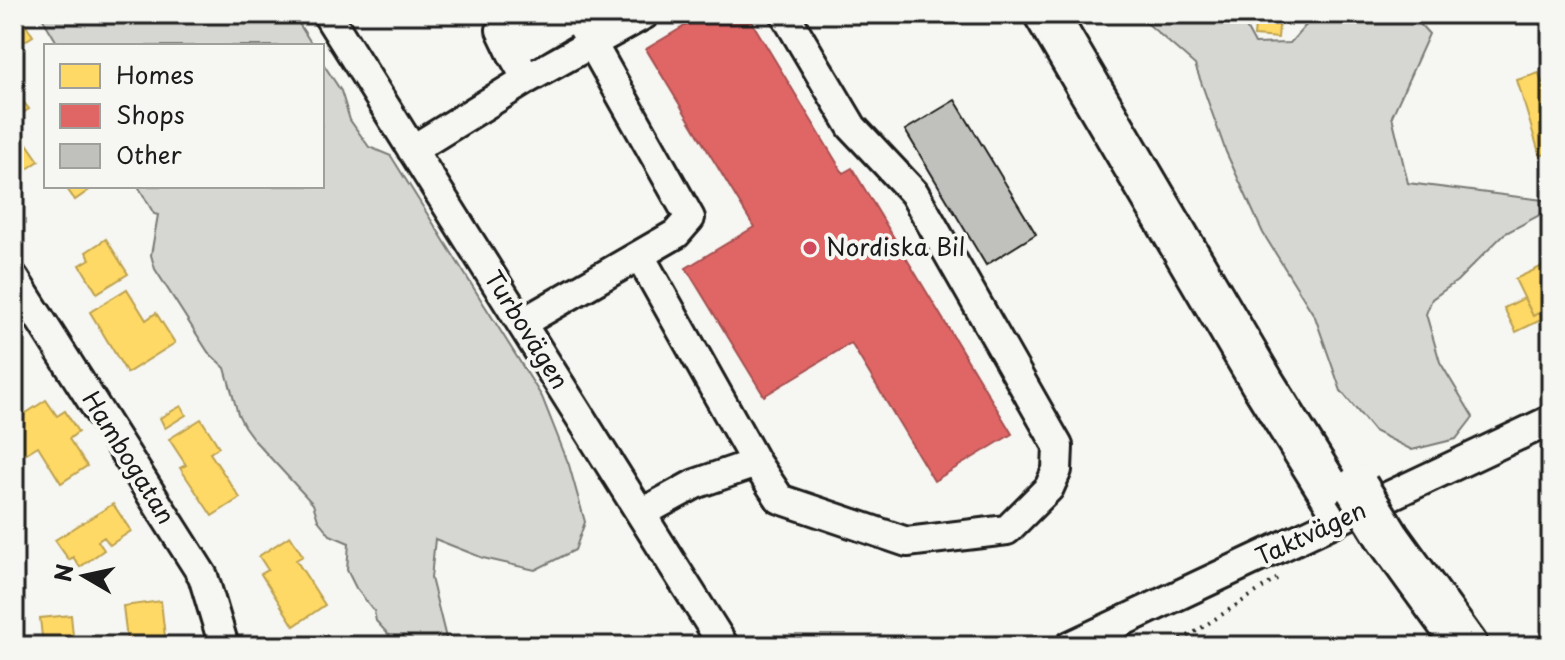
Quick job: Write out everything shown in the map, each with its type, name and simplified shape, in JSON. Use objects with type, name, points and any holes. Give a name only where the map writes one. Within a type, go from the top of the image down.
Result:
[{"type":"highway","points":[[1046,14],[1262,382],[1347,495]]},
{"type":"highway","points":[[1079,14],[1257,328],[1347,495],[1440,646]]},
{"type":"highway","points":[[1377,542],[1466,646]]},
{"type":"street","name":"Turbovägen","points":[[327,14],[724,646]]},
{"type":"street","points":[[527,14],[501,30],[527,79]]},
{"type":"street","points":[[512,53],[576,14],[690,218],[676,234],[522,323]]},
{"type":"street","points":[[412,150],[527,79],[645,14]]},
{"type":"street","points":[[640,256],[756,463],[780,499],[907,542],[1007,530],[1049,488],[1057,470],[1058,446],[914,193],[852,127],[785,14]]},
{"type":"street","name":"Hambogatan","points":[[14,278],[203,576],[224,646]]},
{"type":"street","name":"Taktvägen","points":[[1070,646],[1551,420]]},
{"type":"street","points":[[642,513],[695,484],[756,463]]},
{"type":"shaded area","points":[[40,14],[293,14],[312,44],[58,44]]},
{"type":"shaded area","points":[[1123,14],[1239,14],[1255,44],[1290,43],[1316,14],[1411,14],[1429,34],[1392,116],[1408,183],[1551,201],[1551,209],[1504,234],[1457,281],[1432,299],[1426,314],[1440,362],[1473,417],[1456,439],[1412,450],[1374,431],[1341,391],[1315,317],[1263,233],[1226,152],[1195,65],[1148,24]]},
{"type":"shaded area","points":[[324,65],[341,91],[350,120],[369,147],[391,156],[542,397],[569,465],[585,522],[575,550],[535,570],[483,558],[435,539],[431,578],[448,646],[399,646],[376,621],[374,611],[347,570],[349,543],[330,535],[318,520],[313,504],[244,426],[225,368],[208,352],[155,269],[151,255],[158,215],[154,214],[139,188],[324,188]]},
{"type":"building: Homes","points":[[14,14],[19,14],[33,36],[14,48]]},
{"type":"building: Homes","points":[[1256,14],[1280,14],[1278,38],[1254,36]]},
{"type":"building: Homes","points":[[1539,73],[1551,113],[1551,152],[1540,156],[1517,80]]},
{"type":"building: Homes","points":[[14,90],[29,109],[14,119]]},
{"type":"building: Homes","points":[[14,125],[39,161],[17,176],[14,172]]},
{"type":"building: Homes","points":[[66,188],[92,188],[75,200]]},
{"type":"building: Homes","points":[[106,239],[128,274],[97,293],[80,265],[90,259],[86,252]]},
{"type":"building: Homes","points":[[1551,262],[1551,307],[1533,316],[1515,279]]},
{"type":"building: Homes","points":[[127,289],[146,320],[156,313],[175,343],[127,373],[90,312]]},
{"type":"building: Homes","points":[[1524,298],[1533,316],[1540,312],[1543,319],[1516,332],[1504,308]]},
{"type":"building: Homes","points":[[46,400],[57,416],[65,411],[78,432],[69,439],[87,466],[61,483],[38,446],[20,457],[14,448],[14,421]]},
{"type":"building: Homes","points":[[181,406],[186,415],[165,428],[160,418]]},
{"type":"building: Homes","points":[[201,419],[219,447],[210,453],[240,498],[212,516],[180,468],[186,465],[169,439]]},
{"type":"building: Homes","points":[[113,504],[131,531],[110,545],[104,537],[98,541],[104,550],[80,567],[73,557],[69,560],[55,540]]},
{"type":"building: Homes","points":[[290,536],[303,556],[296,560],[325,605],[294,626],[261,574],[268,570],[259,556]]},
{"type":"building: Homes","points":[[161,601],[166,646],[121,646],[120,641],[127,640],[123,606]]},
{"type":"building: Homes","points":[[71,615],[74,646],[43,646],[40,618]]},
{"type":"building: Shops","name":"Nordiska Bil","points":[[705,14],[747,14],[843,173],[852,168],[1012,434],[934,481],[851,343],[764,396],[686,268],[754,227],[646,49]]},
{"type":"building: Other","points":[[955,100],[1036,234],[986,265],[905,130]]},
{"type":"place","name":"Nordiska Bil","points":[[810,248]]}]
